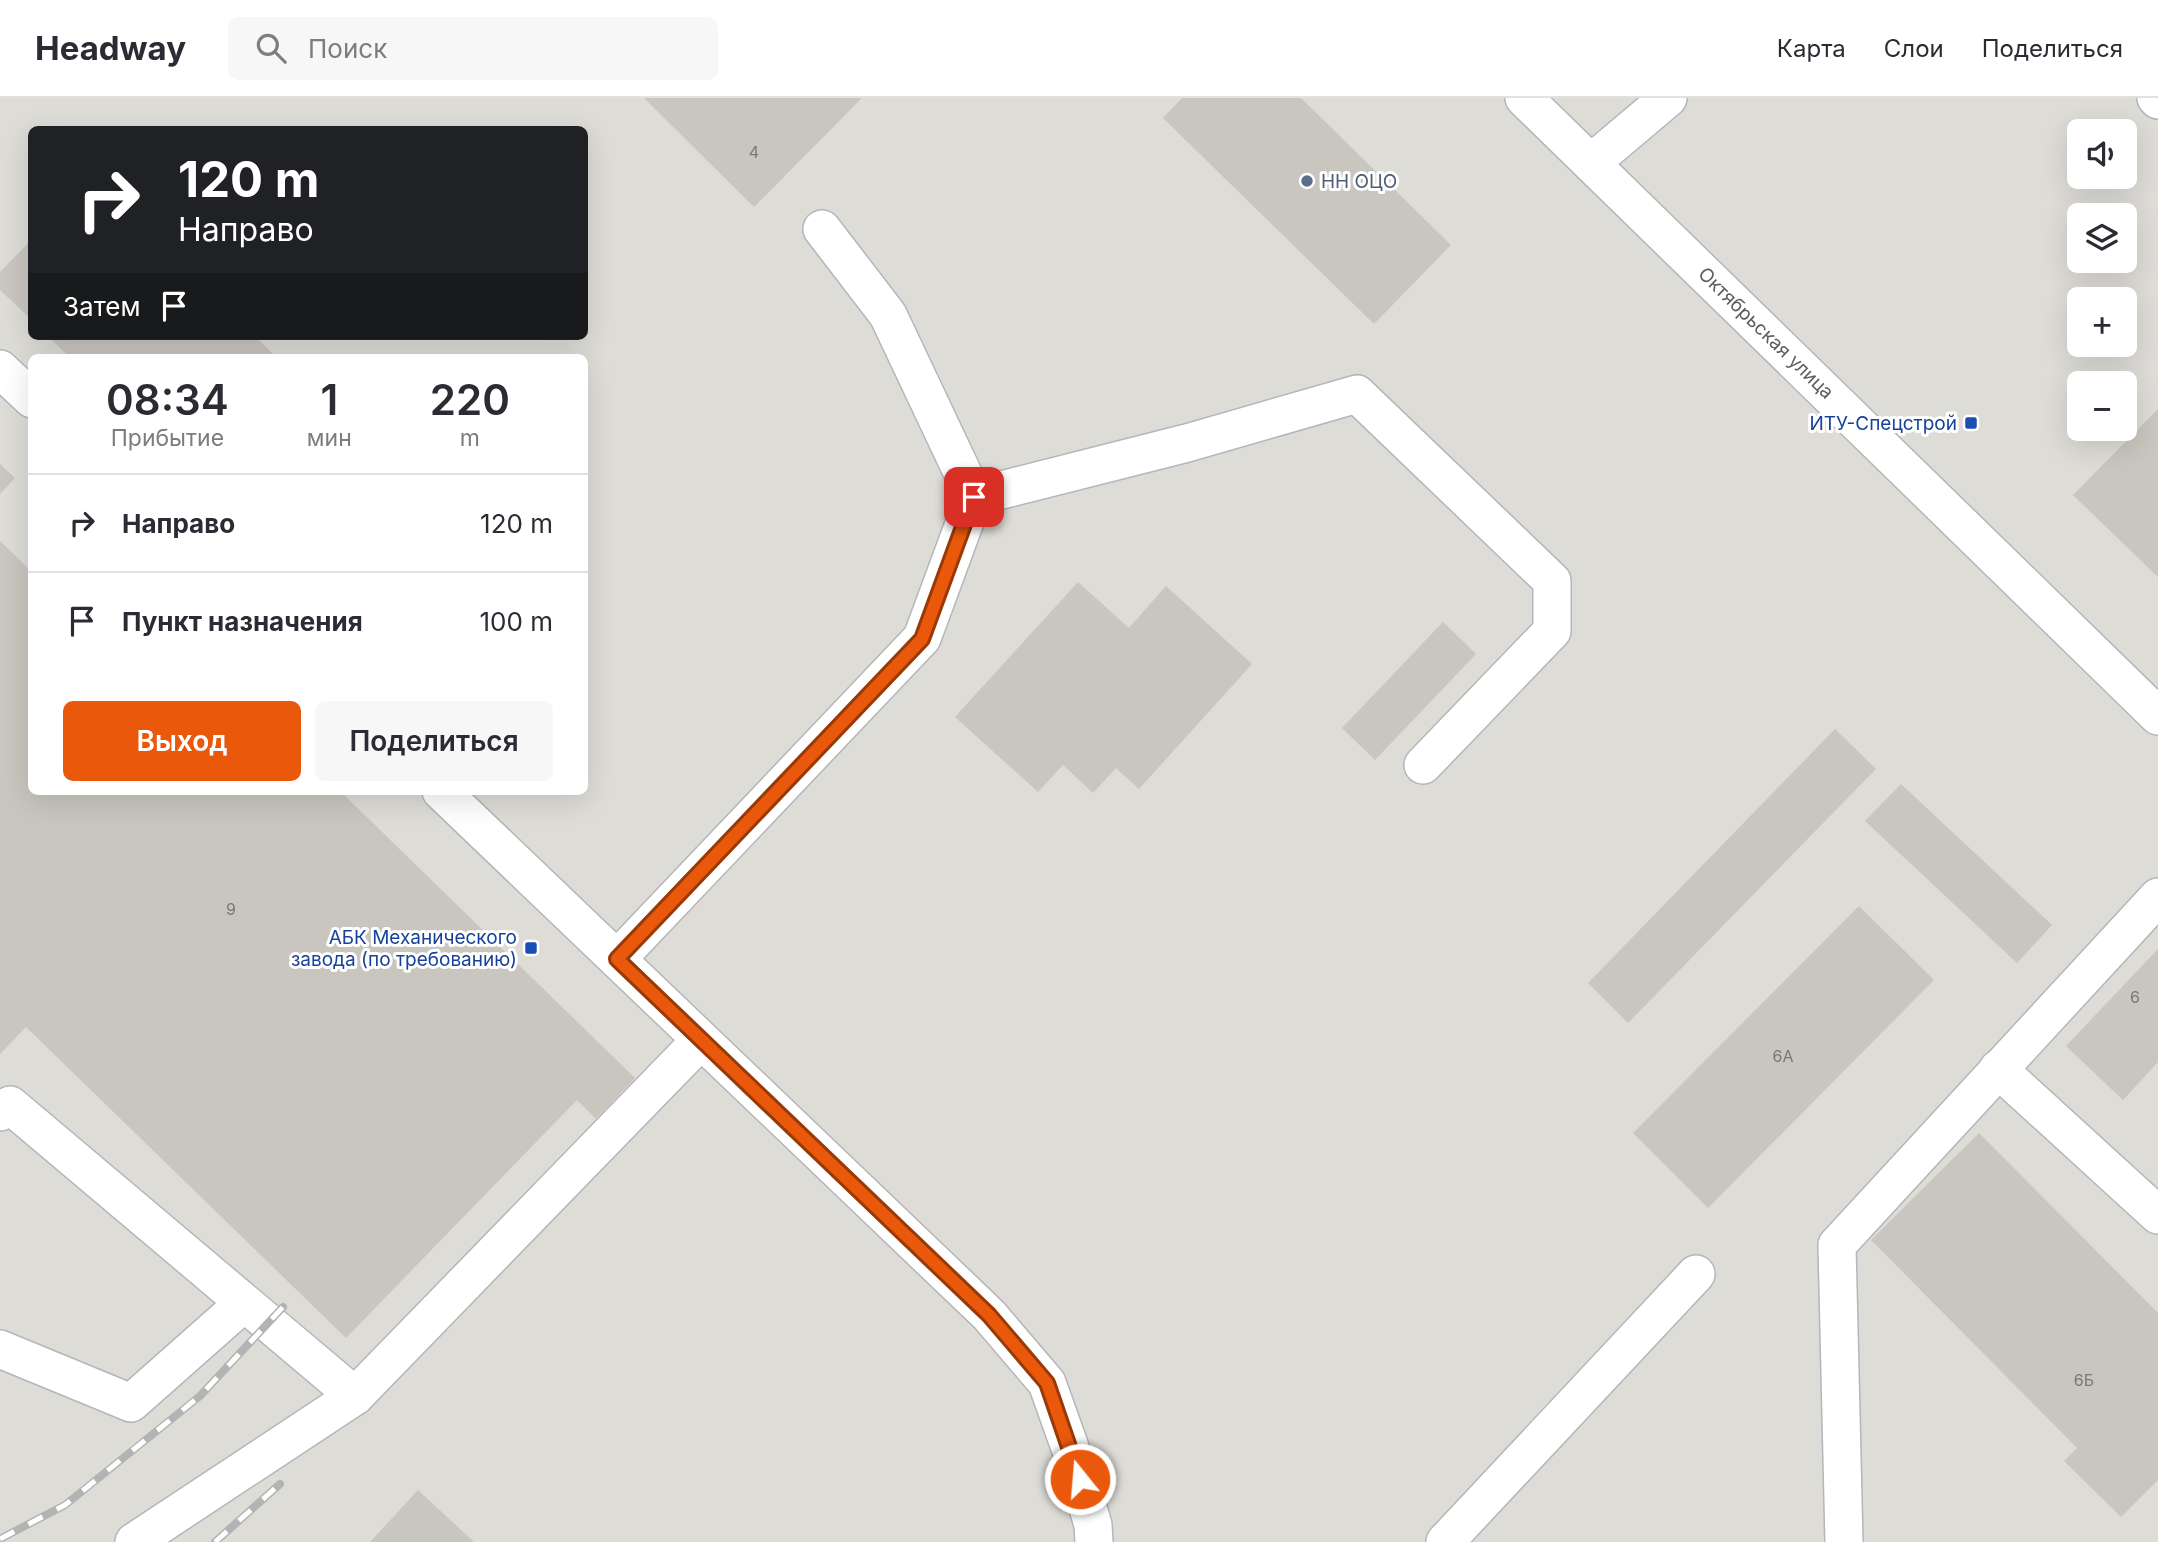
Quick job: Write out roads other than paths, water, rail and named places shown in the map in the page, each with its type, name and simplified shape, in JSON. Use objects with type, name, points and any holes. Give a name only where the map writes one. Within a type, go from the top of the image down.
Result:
[{"type":"street","name":"Октябрьская улица","points":[[1524,98],[2158,716]]},
{"type":"street","points":[[1591,163],[1668,98]]},
{"type":"street","points":[[617,959],[922,639],[974,497],[888,315],[822,229]]},
{"type":"street","points":[[0,369],[28,395]]},
{"type":"street","points":[[974,497],[1187,443],[1357,394],[1552,581],[1552,631],[1423,765]]},
{"type":"street","points":[[446,795],[989,1315],[1047,1383],[1073,1456],[1093,1525],[1094,1542]]},
{"type":"street","points":[[1844,1542],[1838,1245],[2158,897]]},
{"type":"street","points":[[134,1542],[355,1396],[701,1040]]},
{"type":"street","points":[[1998,1069],[2158,1215]]},
{"type":"street","points":[[0,1112],[10,1105],[355,1396]]},
{"type":"street","points":[[1445,1542],[1696,1274]]},
{"type":"street","points":[[0,1349],[131,1403],[244,1303]]},
{"type":"railway","points":[[0,1539],[65,1505],[200,1396],[283,1307]]},
{"type":"railway","points":[[215,1542],[280,1484]]},
{"type":"place","name":"НН ОЦО","points":[[1307,181]]},
{"type":"place","name":"ИТУ-Спецстрой","points":[[1971,423]]},
{"type":"place","name":"АБК Механического завода (по требованию)","points":[[531,948]]}]
